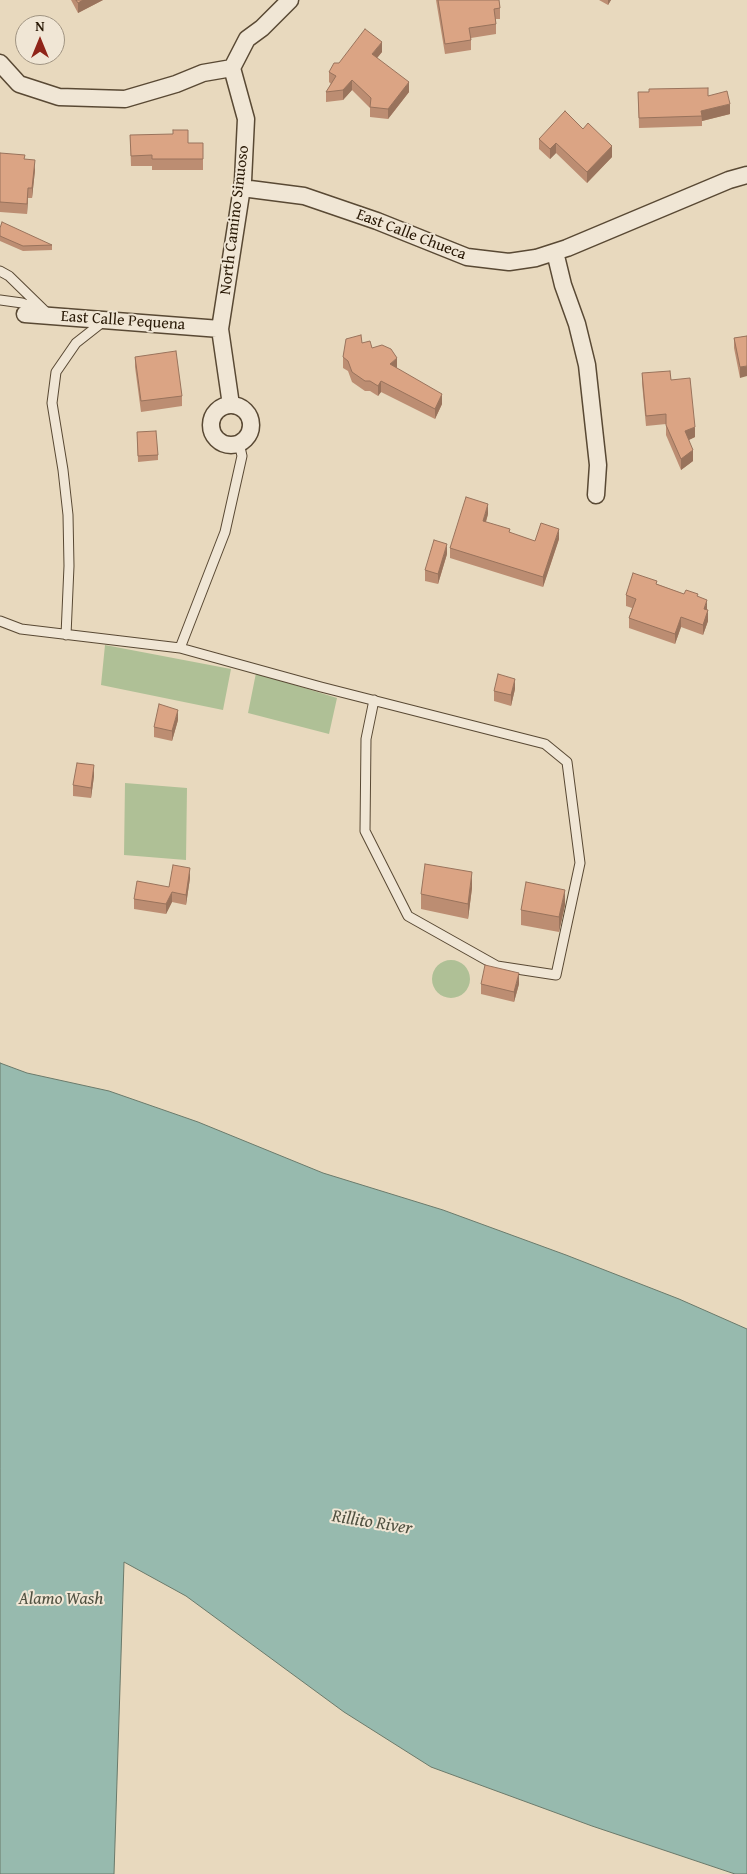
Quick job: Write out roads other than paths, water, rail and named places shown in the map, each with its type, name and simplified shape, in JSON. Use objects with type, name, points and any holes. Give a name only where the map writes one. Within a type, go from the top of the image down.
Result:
[{"type":"street","points":[[0,62],[19,84],[60,97],[125,99],[203,74],[232,68],[247,40],[290,0]]},
{"type":"street","name":"North Camino Sinuoso","points":[[231,405],[220,329],[242,188],[246,119],[232,68]]},
{"type":"street","name":"East Calle Chueca","points":[[242,188],[304,196],[377,220],[467,257],[509,262],[536,258],[555,252],[729,180],[747,175]]},
{"type":"street","points":[[555,252],[563,285],[577,324],[587,365],[598,466],[596,495]]},
{"type":"street","name":"East Calle Pequena","points":[[25,314],[220,329]]},
{"type":"street","points":[[231,405],[244,409],[251,421],[249,434],[239,443],[220,442],[213,432],[212,419],[219,409],[231,405]]},
{"type":"lane","points":[[0,271],[9,276],[49,315]]},
{"type":"lane","points":[[0,300],[22,303],[49,315]]},
{"type":"lane","points":[[66,635],[69,566],[68,515],[52,403],[56,372],[76,343],[106,319]]},
{"type":"lane","points":[[180,648],[225,532],[242,456],[239,443]]},
{"type":"lane","points":[[0,621],[20,629],[180,648],[545,744],[567,762],[580,863],[556,975],[497,966],[408,916],[365,832],[366,739],[374,700]]},
{"type":"water","points":[[0,1063],[27,1073],[109,1091],[198,1122],[323,1173],[443,1210],[566,1255],[679,1299],[747,1329],[747,1874],[735,1874],[592,1826],[431,1767],[344,1712],[186,1596],[124,1562],[114,1874],[0,1874]]},
{"type":"water label","name":"Rillito River","points":[[372,1523]]},
{"type":"water label","name":"Alamo Wash","points":[[61,1599]]}]
